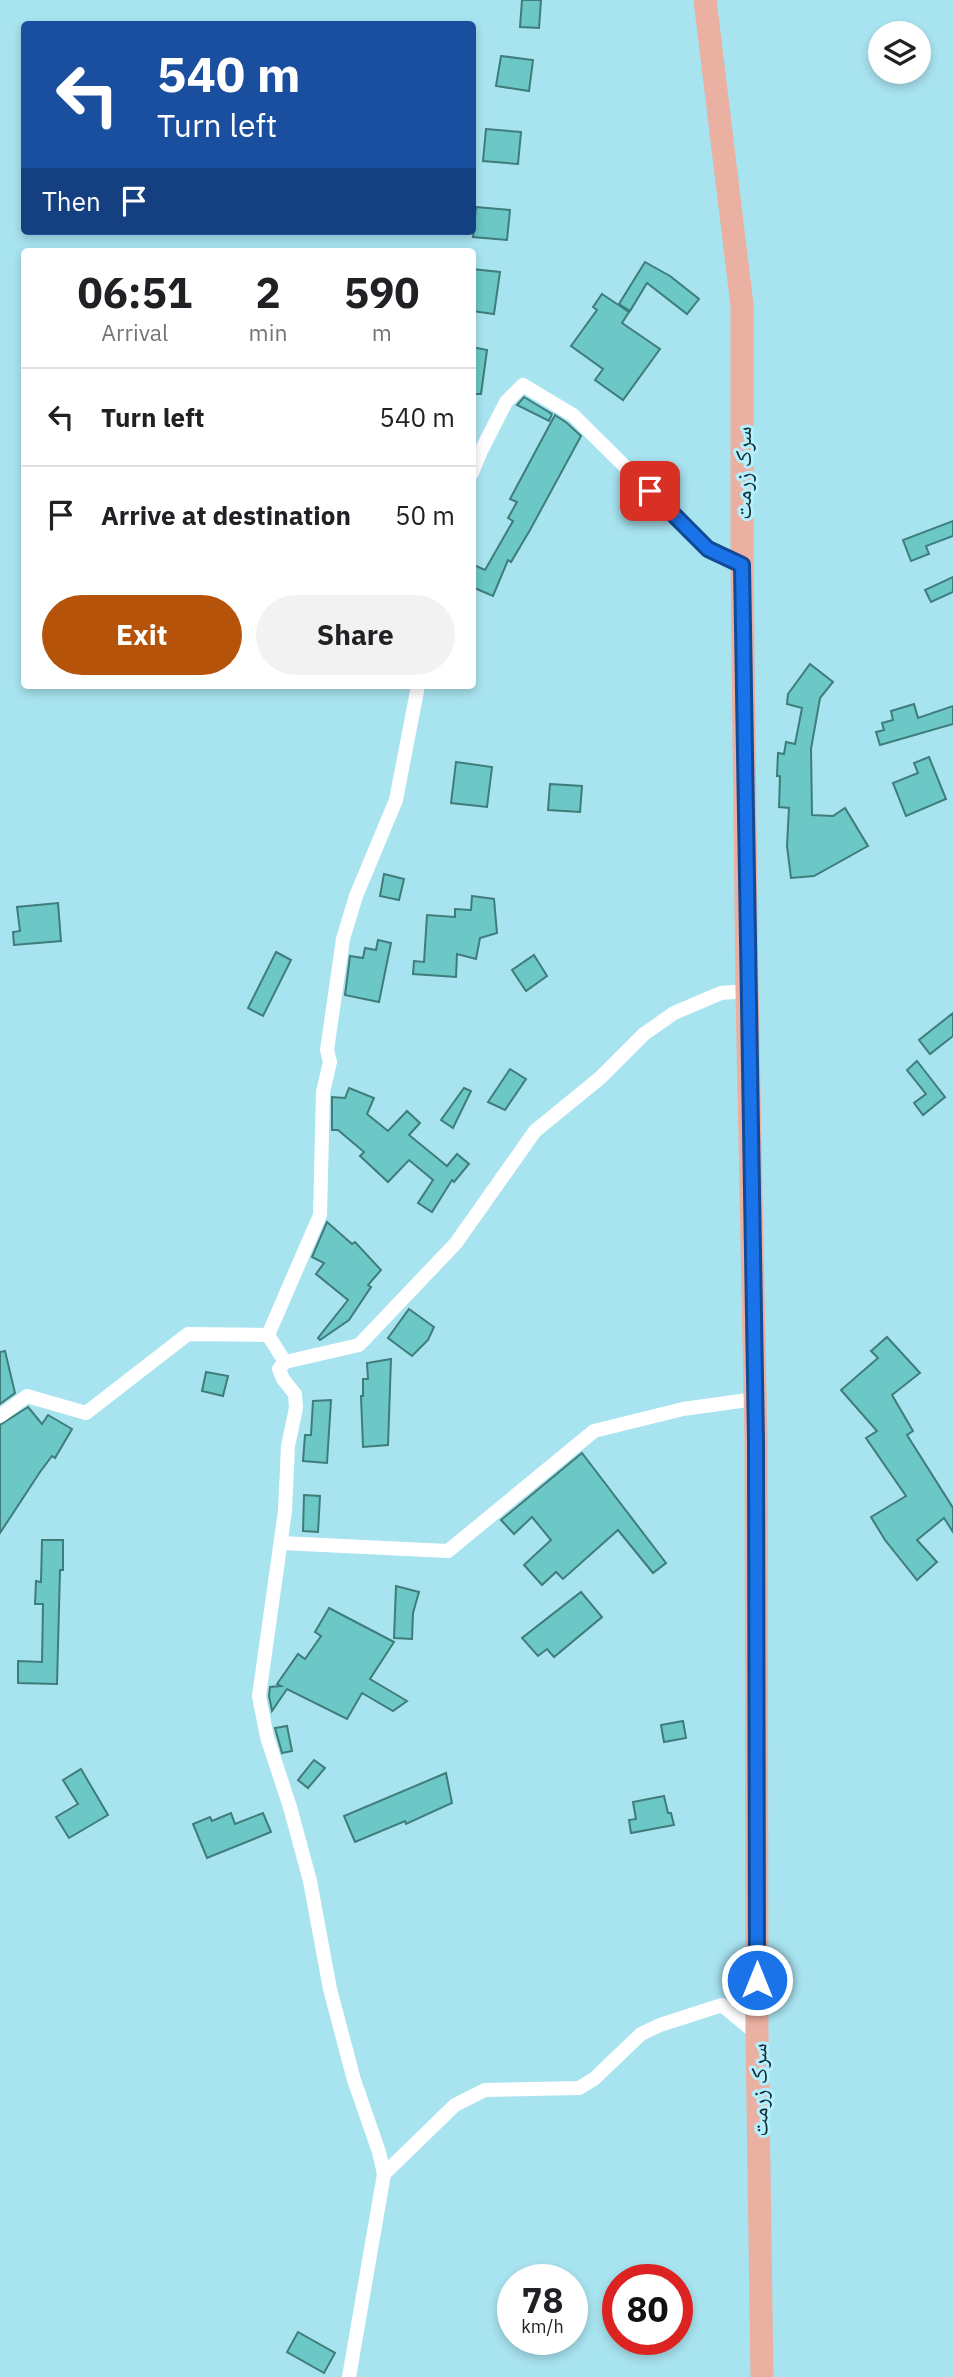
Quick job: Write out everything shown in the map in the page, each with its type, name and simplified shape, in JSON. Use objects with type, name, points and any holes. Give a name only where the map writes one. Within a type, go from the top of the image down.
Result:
[{"type":"highway","name":"سرک زرمت","points":[[705,0],[742,305],[742,565],[755,1399],[757,2034],[762,2377]]},
{"type":"street","points":[[476,463],[506,402],[523,385],[573,415],[708,549],[742,565]]},
{"type":"street","points":[[268,1335],[320,1215],[323,1092],[330,1062],[327,1050],[343,939],[356,896],[396,800],[417,689]]},
{"type":"street","points":[[349,2377],[384,2174],[354,2081],[330,1989],[310,1881],[267,1737],[259,1696],[281,1543],[288,1446],[296,1408],[295,1394],[279,1369],[285,1362],[359,1345],[456,1243],[535,1131],[600,1078],[644,1034],[674,1013],[721,993],[747,991]]},
{"type":"street","points":[[0,1416],[27,1396],[86,1413],[188,1334],[268,1335]]},
{"type":"street","points":[[268,1335],[285,1362]]},
{"type":"street","points":[[281,1543],[448,1551],[594,1432],[683,1409],[755,1399]]},
{"type":"street","points":[[384,2174],[455,2105],[485,2090],[579,2088],[594,2079],[641,2034],[722,2005],[757,2034]]},
{"type":"building","points":[[522,0],[541,0],[539,28],[520,27]]},
{"type":"building","points":[[501,56],[533,60],[529,91],[496,86]]},
{"type":"building","points":[[486,129],[521,132],[518,164],[483,161]]},
{"type":"building","points":[[476,207],[510,210],[507,240],[473,237],[476,235]]},
{"type":"building","points":[[645,262],[670,276],[699,299],[687,314],[647,283],[630,311],[619,304]]},
{"type":"building","points":[[476,269],[500,272],[494,314],[476,312]]},
{"type":"building","points":[[602,294],[629,312],[622,323],[660,349],[623,400],[595,380],[603,369],[571,346],[597,310],[593,307]]},
{"type":"building","points":[[476,348],[487,350],[481,394],[476,394]]},
{"type":"building","points":[[524,397],[552,414],[549,421],[517,405]]},
{"type":"building","points":[[555,415],[581,436],[530,530],[511,562],[508,560],[493,596],[476,589],[476,566],[485,570],[513,521],[508,518],[517,502],[510,499]]},
{"type":"building","points":[[953,521],[953,536],[926,546],[929,554],[911,561],[903,540]]},
{"type":"building","points":[[953,577],[953,592],[931,602],[925,590]]},
{"type":"building","points":[[810,664],[833,682],[820,698],[811,749],[812,815],[833,816],[845,808],[868,846],[814,876],[791,878],[787,846],[789,808],[779,807],[778,753],[784,754],[786,742],[795,744],[802,708],[787,704],[788,694]]},
{"type":"building","points":[[914,704],[918,718],[953,706],[953,724],[880,745],[876,732],[884,730],[882,723],[893,720],[891,711]]},
{"type":"building","points":[[929,757],[946,799],[906,816],[893,783],[918,773],[914,763]]},
{"type":"building","points":[[456,762],[492,767],[487,807],[451,803]]},
{"type":"building","points":[[550,784],[582,786],[580,812],[548,810]]},
{"type":"building","points":[[384,874],[404,879],[399,900],[380,896]]},
{"type":"building","points":[[472,896],[494,899],[497,933],[480,938],[476,959],[457,954],[456,977],[413,974],[414,961],[424,962],[427,915],[455,917],[455,909],[471,910]]},
{"type":"building","points":[[58,903],[61,941],[14,945],[13,932],[20,931],[17,907]]},
{"type":"building","points":[[378,940],[391,943],[379,1002],[345,995],[350,956],[363,958],[365,948],[376,950]]},
{"type":"building","points":[[276,952],[291,960],[263,1016],[248,1008]]},
{"type":"building","points":[[534,955],[547,976],[526,991],[512,970]]},
{"type":"building","points":[[953,1013],[953,1036],[930,1054],[919,1040]]},
{"type":"building","points":[[917,1061],[945,1097],[923,1115],[914,1103],[926,1094],[907,1070]]},
{"type":"building","points":[[510,1069],[526,1079],[505,1110],[488,1102]]},
{"type":"building","points":[[349,1088],[374,1098],[367,1114],[388,1131],[407,1111],[420,1123],[409,1135],[447,1166],[457,1154],[469,1164],[454,1182],[452,1180],[432,1212],[418,1203],[433,1180],[409,1160],[388,1182],[360,1156],[364,1152],[338,1130],[332,1130],[332,1097],[345,1098]]},
{"type":"building","points":[[464,1088],[471,1091],[453,1128],[441,1120]]},
{"type":"building","points":[[327,1222],[352,1244],[355,1242],[381,1270],[368,1285],[371,1287],[349,1320],[320,1340],[318,1338],[348,1300],[316,1274],[324,1263],[312,1257]]},
{"type":"building","points":[[409,1309],[434,1327],[428,1340],[412,1356],[388,1338]]},
{"type":"building","points":[[887,1337],[920,1373],[892,1395],[913,1431],[907,1435],[953,1508],[953,1532],[944,1518],[917,1540],[937,1562],[917,1580],[885,1540],[871,1517],[906,1496],[866,1438],[877,1431],[841,1390],[878,1358],[871,1351]]},
{"type":"building","points":[[5,1351],[15,1393],[0,1404],[0,1352]]},
{"type":"building","points":[[391,1359],[388,1445],[363,1447],[361,1396],[363,1379],[368,1379],[367,1363]]},
{"type":"building","points":[[206,1372],[228,1376],[223,1396],[202,1391]]},
{"type":"building","points":[[331,1400],[327,1463],[303,1461],[305,1435],[311,1435],[313,1401]]},
{"type":"building","points":[[28,1407],[42,1424],[48,1415],[72,1429],[55,1458],[52,1456],[40,1472],[0,1533],[0,1425]]},
{"type":"building","points":[[582,1453],[666,1563],[653,1573],[618,1530],[563,1579],[556,1572],[542,1585],[524,1565],[551,1540],[532,1517],[514,1534],[501,1520]]},
{"type":"building","points":[[304,1495],[320,1496],[318,1532],[303,1531]]},
{"type":"building","points":[[42,1540],[63,1540],[57,1684],[18,1683],[18,1661],[42,1662],[43,1604],[35,1604],[36,1581],[41,1582]]},
{"type":"building","points":[[396,1586],[419,1592],[413,1613],[412,1639],[394,1638]]},
{"type":"building","points":[[581,1592],[602,1617],[554,1657],[547,1649],[538,1656],[522,1638]]},
{"type":"building","points":[[329,1608],[394,1642],[370,1679],[407,1701],[393,1711],[362,1693],[347,1719],[287,1689],[272,1711],[270,1687],[281,1686],[277,1684],[298,1654],[305,1659],[321,1636],[315,1632]]},
{"type":"building","points":[[683,1721],[686,1738],[664,1742],[661,1725]]},
{"type":"building","points":[[287,1726],[292,1751],[282,1753],[275,1728]]},
{"type":"building","points":[[314,1760],[325,1768],[308,1788],[298,1780]]},
{"type":"building","points":[[81,1769],[108,1815],[69,1838],[56,1817],[78,1804],[63,1780]]},
{"type":"building","points":[[446,1773],[452,1803],[406,1824],[405,1821],[355,1842],[344,1816]]},
{"type":"building","points":[[664,1796],[674,1825],[631,1833],[629,1820],[636,1819],[633,1802]]},
{"type":"building","points":[[231,1813],[235,1824],[263,1813],[271,1832],[207,1858],[193,1824],[210,1817],[212,1821]]},
{"type":"building","points":[[298,2332],[335,2353],[324,2373],[287,2352]]},
{"type":"route","points":[[650,491],[708,549],[742,565],[756,1441],[757,1980]]}]
